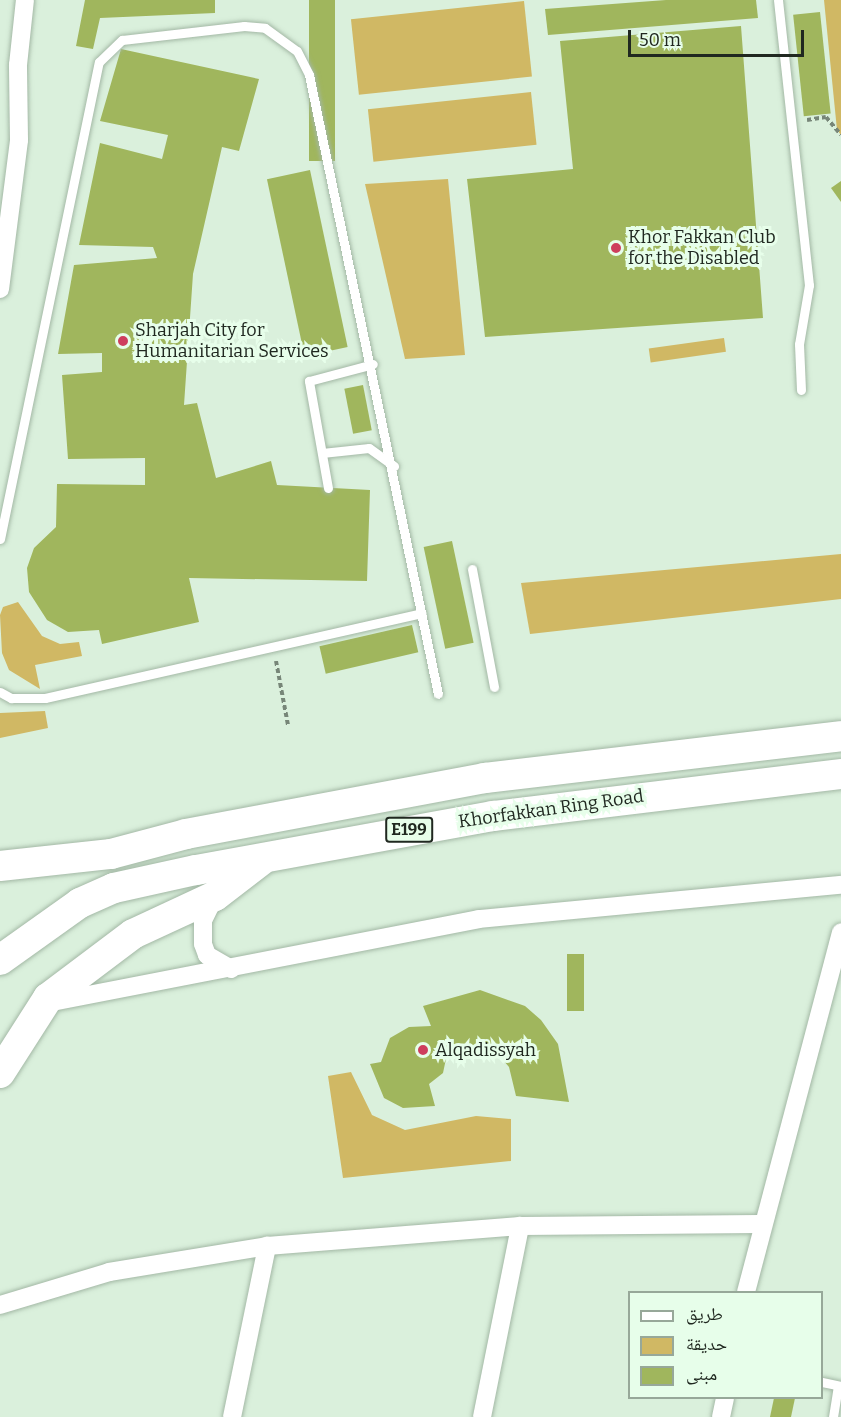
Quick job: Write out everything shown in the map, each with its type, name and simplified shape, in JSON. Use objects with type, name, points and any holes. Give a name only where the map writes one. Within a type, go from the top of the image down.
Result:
[{"type":"highway","name":"E199","points":[[0,866],[111,854],[186,834],[485,778],[836,736]]},
{"type":"highway","name":"Khorfakkan Ring Road","points":[[0,960],[80,903],[114,888],[266,856],[504,814],[841,774]]},
{"type":"highway","points":[[0,1073],[45,1003],[133,934],[215,896],[266,856]]},
{"type":"street","points":[[0,289],[19,140],[18,65],[25,0]]},
{"type":"street","points":[[45,1003],[231,969],[479,919],[841,885]]},
{"type":"street","points":[[215,896],[203,921],[203,944],[207,955],[231,969]]},
{"type":"street","points":[[746,1291],[760,1224],[841,932]]},
{"type":"street","points":[[0,1305],[109,1272],[267,1246],[520,1226],[760,1224]]},
{"type":"street","points":[[482,1417],[520,1226]]},
{"type":"street","points":[[232,1417],[267,1246]]},
{"type":"street","points":[[721,1417],[725,1399]]},
{"type":"lane","points":[[778,0],[809,285],[799,344],[801,390]]},
{"type":"lane","points":[[0,539],[91,89],[99,62],[122,40],[244,26],[265,28],[297,51],[309,75],[373,364],[438,694]]},
{"type":"lane","points":[[328,488],[309,381],[373,364]]},
{"type":"lane","points":[[322,453],[369,448],[394,466]]},
{"type":"lane","points":[[472,569],[494,687]]},
{"type":"lane","points":[[0,692],[11,698],[45,698],[422,613]]},
{"type":"lane","points":[[823,1382],[840,1386],[832,1417]]},
{"type":"path","points":[[792,122],[826,117],[841,135]]},
{"type":"path","points":[[273,647],[288,725]]},
{"type":"green space","points":[[824,0],[841,0],[841,135],[837,130]]},
{"type":"green space","points":[[524,1],[532,77],[359,95],[351,19]]},
{"type":"green space","points":[[531,92],[537,145],[373,162],[368,109]]},
{"type":"green space","points":[[448,179],[465,355],[405,359],[365,184]]},
{"type":"green space","points":[[724,338],[726,352],[651,362],[649,349]]},
{"type":"green space","points":[[841,554],[841,599],[530,634],[521,583]]},
{"type":"green space","points":[[18,602],[42,636],[60,644],[79,642],[82,656],[35,665],[40,689],[9,670],[2,653],[0,615],[3,607]]},
{"type":"green space","points":[[45,711],[48,728],[0,738],[0,713]]},
{"type":"green space","points":[[351,1072],[372,1115],[405,1130],[476,1116],[511,1119],[511,1161],[343,1178],[328,1076]]},
{"type":"building","points":[[85,0],[215,0],[215,13],[100,18],[93,49],[76,46]]},
{"type":"building","points":[[309,0],[335,0],[335,161],[309,161]]},
{"type":"building","points":[[666,0],[756,0],[758,18],[548,35],[545,9]]},
{"type":"building","points":[[820,12],[831,113],[804,116],[793,15]]},
{"type":"building","name":"Khor Fakkan Club for the Disabled","points":[[741,26],[763,318],[485,337],[467,179],[573,169],[560,41]]},
{"type":"building","name":"Sharjah City for Humanitarian Services","points":[[121,49],[259,79],[239,151],[222,147],[193,274],[184,405],[197,403],[216,478],[271,461],[277,485],[370,490],[367,581],[189,578],[199,622],[102,644],[99,630],[68,632],[47,620],[29,592],[27,568],[34,548],[56,527],[57,484],[145,485],[145,458],[68,459],[62,375],[102,372],[102,353],[58,354],[74,265],[157,258],[153,247],[79,245],[100,143],[162,159],[168,135],[100,121]]},
{"type":"building","points":[[310,170],[348,347],[305,356],[267,179]]},
{"type":"building","points":[[841,181],[841,202],[831,188]]},
{"type":"building","points":[[363,385],[372,430],[353,434],[344,389]]},
{"type":"building","points":[[452,541],[474,643],[445,649],[424,547]]},
{"type":"building","points":[[412,625],[418,652],[326,674],[319,646]]},
{"type":"building","points":[[567,954],[584,954],[584,1011],[567,1011]]},
{"type":"building","name":"Alqadissyah","points":[[480,990],[525,1006],[541,1020],[558,1044],[569,1102],[516,1096],[509,1067],[497,1053],[479,1046],[447,1054],[443,1073],[429,1084],[435,1106],[403,1108],[384,1098],[370,1064],[381,1062],[390,1038],[409,1027],[431,1026],[423,1006]]},
{"type":"building","points":[[774,1399],[795,1399],[791,1417],[770,1417]]},
{"type":"place","name":"Khor Fakkan Club for the Disabled","points":[[616,248]]},
{"type":"place","name":"Sharjah City for Humanitarian Services","points":[[123,341]]},
{"type":"place","name":"Alqadissyah","points":[[423,1050]]}]
